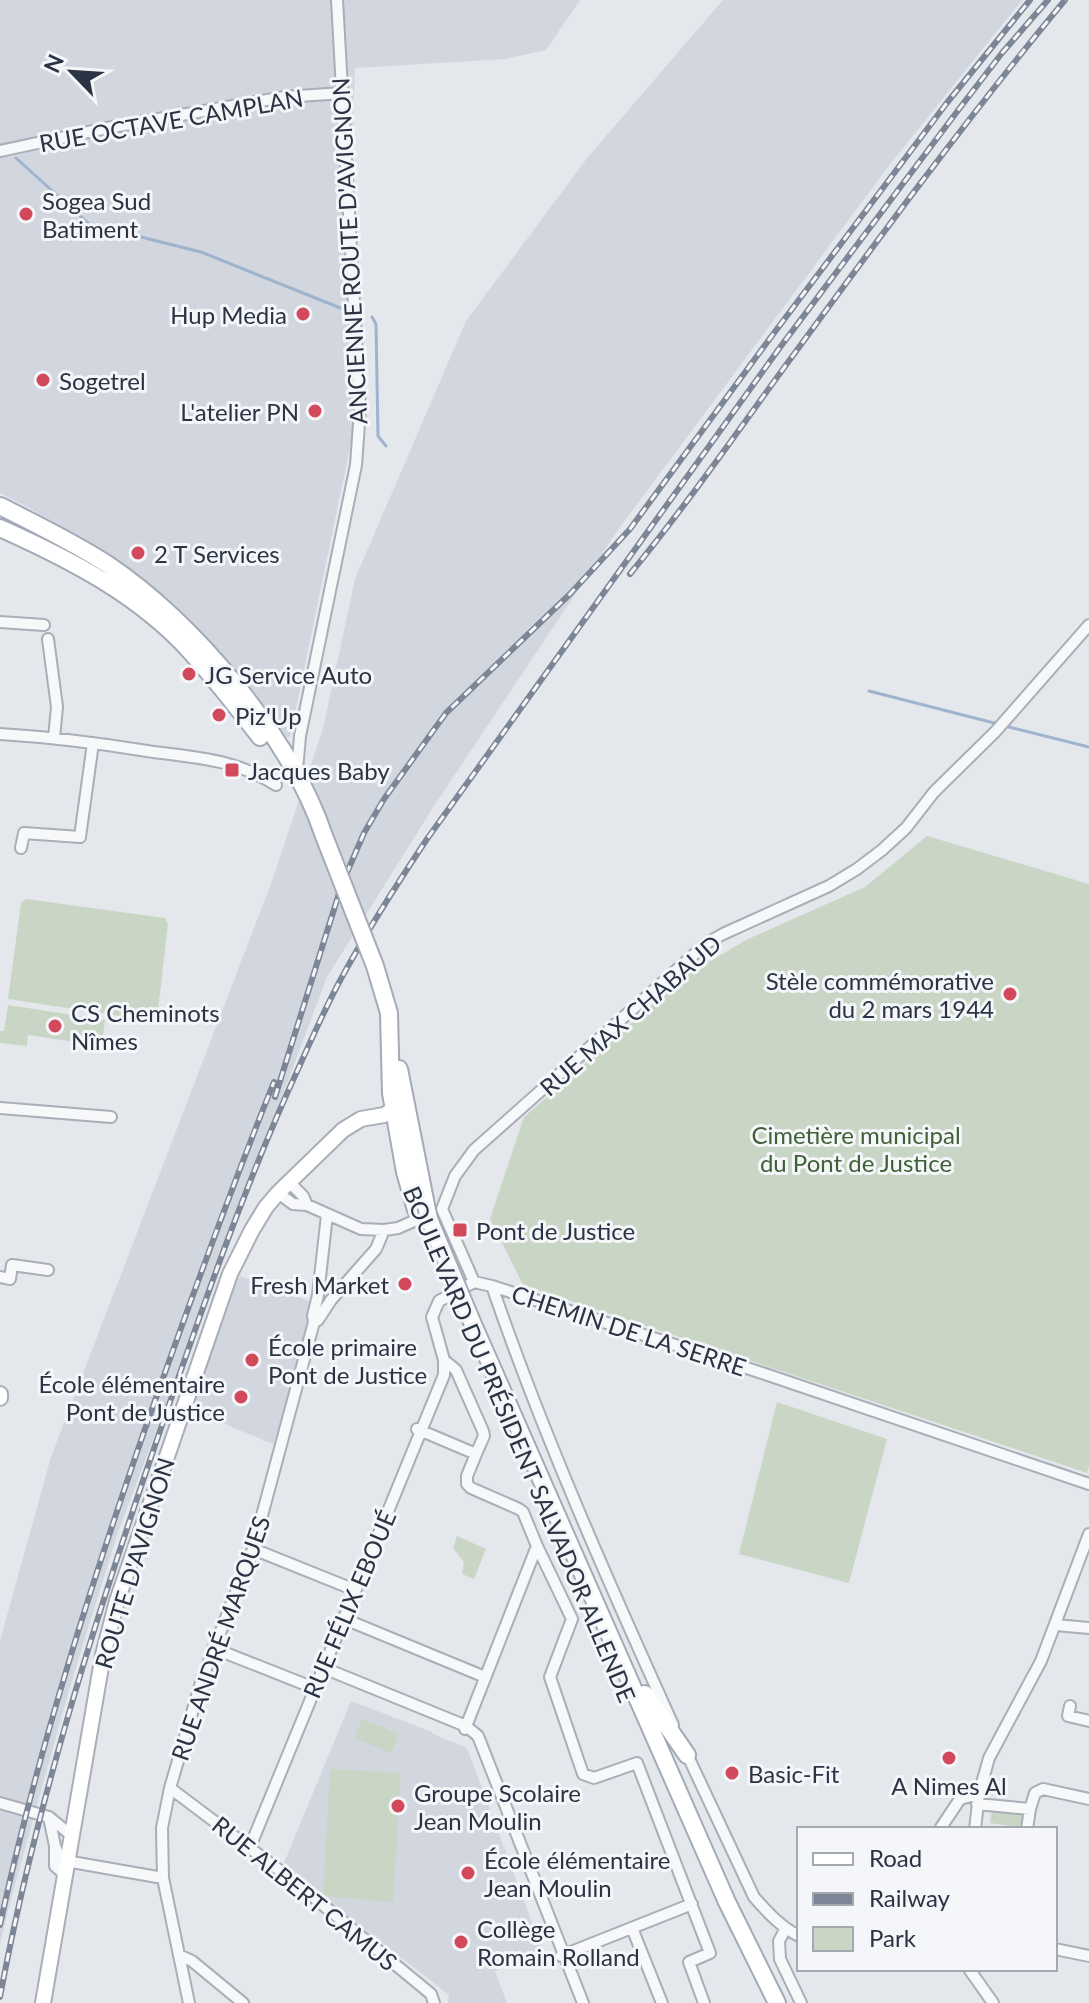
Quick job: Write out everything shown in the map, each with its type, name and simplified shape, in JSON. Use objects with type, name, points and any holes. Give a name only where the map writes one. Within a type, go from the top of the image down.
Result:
[{"type":"main road","points":[[0,506],[67,540],[108,566],[191,634],[278,743],[315,810],[324,836]]},
{"type":"main road","points":[[0,528],[58,554],[103,580],[144,609],[189,649],[287,772],[305,810],[324,836]]},
{"type":"main road","name":"BOULEVARD DU PRÉSIDENT SALVADOR ALLENDE","points":[[324,836],[375,966],[389,1013],[405,1172],[428,1208],[468,1324],[713,1894],[766,2003]]},
{"type":"main road","name":"ROUTE D'AVIGNON","points":[[43,2003],[103,1655],[117,1601],[230,1274],[266,1207],[284,1187],[343,1130],[361,1119],[384,1115],[399,1104]]},
{"type":"main road","name":"BOULEVARD DU PRÉSIDENT SALVADOR ALLENDE","points":[[468,1324],[623,1661],[727,1902],[777,2003]]},
{"type":"main road","points":[[623,1661],[687,1755]]},
{"type":"street","name":"ANCIENNE ROUTE D'AVIGNON","points":[[297,776],[300,736],[356,465],[360,410],[337,0]]},
{"type":"street","name":"RUE OCTAVE CAMPLAN","points":[[0,151],[107,128],[284,97],[343,93]]},
{"type":"street","points":[[0,622],[44,625]]},
{"type":"street","name":"RUE MAX CHABAUD","points":[[428,1208],[474,1150],[707,943],[829,886],[882,850],[906,828],[934,792],[996,731],[1089,625]]},
{"type":"street","points":[[48,639],[57,707],[54,738]]},
{"type":"street","points":[[0,734],[54,738],[224,762],[253,771],[276,785]]},
{"type":"street","points":[[278,743],[287,745],[300,736]]},
{"type":"street","points":[[21,848],[24,833],[80,837],[93,743]]},
{"type":"street","points":[[0,1108],[111,1117]]},
{"type":"street","points":[[284,1187],[293,1204],[307,1205],[361,1229],[398,1228],[428,1208],[474,1282]]},
{"type":"street","name":"RUE ANDRÉ MARQUES","points":[[189,2003],[163,1878],[162,1828],[170,1788],[202,1679],[253,1549],[314,1322],[327,1215]]},
{"type":"street","points":[[314,1322],[376,1249],[384,1230]]},
{"type":"street","points":[[0,1277],[10,1279],[12,1265],[48,1270]]},
{"type":"street","points":[[492,1286],[474,1282],[439,1301],[432,1317],[444,1360],[456,1370],[483,1431],[484,1436],[467,1476],[467,1484],[523,1512],[572,1619],[550,1677],[583,1774],[594,1778],[637,1763],[710,1953],[689,1962],[704,2003]]},
{"type":"street","name":"CHEMIN DE LA SERRE","points":[[492,1286],[762,1373],[1089,1484]]},
{"type":"street","name":"CHEMIN DE LA SERRE","points":[[492,1286],[605,1573],[687,1755],[754,1897],[770,1915],[797,1935]]},
{"type":"street","points":[[318,1295],[331,1300]]},
{"type":"street","name":"RUE FÉLIX EBOUÉ","points":[[250,1847],[444,1375],[444,1360]]},
{"type":"street","points":[[419,1430],[476,1454]]},
{"type":"street","points":[[976,1827],[978,1799],[989,1758],[1041,1661],[1089,1534]]},
{"type":"street","points":[[466,1728],[537,1546]]},
{"type":"street","points":[[253,1549],[355,1590]]},
{"type":"street","points":[[343,1618],[485,1677]]},
{"type":"street","points":[[1056,1625],[1089,1628]]},
{"type":"street","points":[[213,1648],[314,1688]]},
{"type":"street","points":[[321,1672],[331,1671],[466,1728],[478,1736],[583,2003]]},
{"type":"street","points":[[1070,1706],[1068,1716],[1089,1721]]},
{"type":"street","name":"RUE ALBERT CAMUS","points":[[170,1788],[250,1847],[431,1994],[434,2003]]},
{"type":"street","points":[[1027,1827],[1035,1793],[1043,1789],[1089,1799]]},
{"type":"street","points":[[941,1827],[960,1799],[978,1799],[1030,1809]]},
{"type":"street","points":[[0,1803],[49,1817],[71,1835]]},
{"type":"street","points":[[49,1817],[55,1846],[55,1866],[163,1878]]},
{"type":"street","points":[[562,1956],[692,1904]]},
{"type":"street","points":[[632,1928],[662,2003]]},
{"type":"street","points":[[786,1928],[779,1941],[780,1959],[801,2003]]},
{"type":"street","points":[[1057,1949],[1089,1956]]},
{"type":"street","points":[[179,1955],[192,1961],[243,2003]]},
{"type":"street","points":[[970,1971],[993,2003]]},
{"type":"shaded area","points":[[0,0],[580,0],[546,50],[505,59],[355,68],[347,318],[358,409],[290,737],[282,737],[253,690],[124,566],[0,493]]},
{"type":"shaded area","points":[[723,0],[1022,0],[891,163],[620,527],[434,806],[327,977],[117,1535],[69,1690],[0,1945],[0,1641],[51,1457],[272,881],[323,729],[355,579],[466,321],[588,157]]},
{"type":"shaded area","name":"École primaire Pont de Justice","points":[[240,1276],[312,1302],[273,1444],[191,1410],[207,1359]]},
{"type":"shaded area","name":"Groupe Scolaire Jean Moulin","points":[[351,1701],[467,1748],[543,1952],[495,1971],[507,2003],[448,2003],[449,1995],[284,1863]]},
{"type":"green space","name":"Cimetière municipal du Pont de Justice","points":[[927,836],[1089,884],[1087,1473],[523,1285],[490,1219],[524,1117],[685,976],[748,939],[865,887]]},
{"type":"green space","points":[[26,899],[165,918],[168,924],[157,1019],[153,1021],[8,999],[21,903]]},
{"type":"green space","name":"CS Cheminots Nîmes","points":[[8,1005],[105,1020],[102,1046],[28,1035],[27,1046],[0,1043],[0,1031],[4,1031]]},
{"type":"green space","points":[[777,1402],[887,1439],[849,1583],[739,1554]]},
{"type":"green space","points":[[457,1536],[486,1549],[474,1579],[462,1574],[464,1562],[453,1548]]},
{"type":"green space","points":[[362,1719],[399,1734],[391,1753],[354,1738]]},
{"type":"green space","points":[[330,1769],[401,1773],[393,1902],[323,1896]]},
{"type":"green space","points":[[992,1810],[1024,1814],[1023,1827],[990,1823]]},
{"type":"waterway","points":[[16,158],[89,224],[201,252],[343,309]]},
{"type":"waterway","points":[[372,317],[376,324],[378,436],[386,446]]},
{"type":"waterway","points":[[869,691],[998,724]]},
{"type":"waterway","points":[[1005,726],[1089,747]]},
{"type":"railway","points":[[275,1097],[342,884],[364,833],[384,799],[446,713],[570,594],[630,529],[946,104],[1030,0]]},
{"type":"railway","points":[[0,1997],[31,1852],[50,1781],[91,1639],[137,1498],[243,1200],[279,1111],[336,988],[372,924],[427,839],[781,346],[1002,53],[1048,0]]},
{"type":"railway","points":[[630,574],[922,181],[1065,0]]},
{"type":"railway","points":[[0,1925],[47,1737],[104,1551],[192,1298],[274,1082]]},
{"type":"place","name":"Sogea Sud Batiment","points":[[26,214]]},
{"type":"place","name":"Hup Media","points":[[303,314]]},
{"type":"place","name":"Sogetrel","points":[[43,380]]},
{"type":"place","name":"L'atelier PN","points":[[315,411]]},
{"type":"place","name":"2 T Services","points":[[138,553]]},
{"type":"place","name":"JG Service Auto","points":[[189,674]]},
{"type":"place","name":"Piz'Up","points":[[219,715]]},
{"type":"place","name":"Jacques Baby","points":[[232,770]]},
{"type":"place","name":"Stèle commémorative du 2 mars 1944","points":[[1010,994]]},
{"type":"place","name":"CS Cheminots Nîmes","points":[[55,1026]]},
{"type":"place","name":"Pont de Justice","points":[[460,1230]]},
{"type":"place","name":"Fresh Market","points":[[405,1284]]},
{"type":"place","name":"École primaire Pont de Justice","points":[[252,1360]]},
{"type":"place","name":"École élémentaire Pont de Justice","points":[[241,1397]]},
{"type":"place","name":"A Nimes Al","points":[[949,1758]]},
{"type":"place","name":"Basic-Fit","points":[[732,1773]]},
{"type":"place","name":"Groupe Scolaire Jean Moulin","points":[[398,1806]]},
{"type":"place","name":"École élémentaire Jean Moulin","points":[[468,1873]]},
{"type":"place","name":"Collège Romain Rolland","points":[[461,1942]]}]
